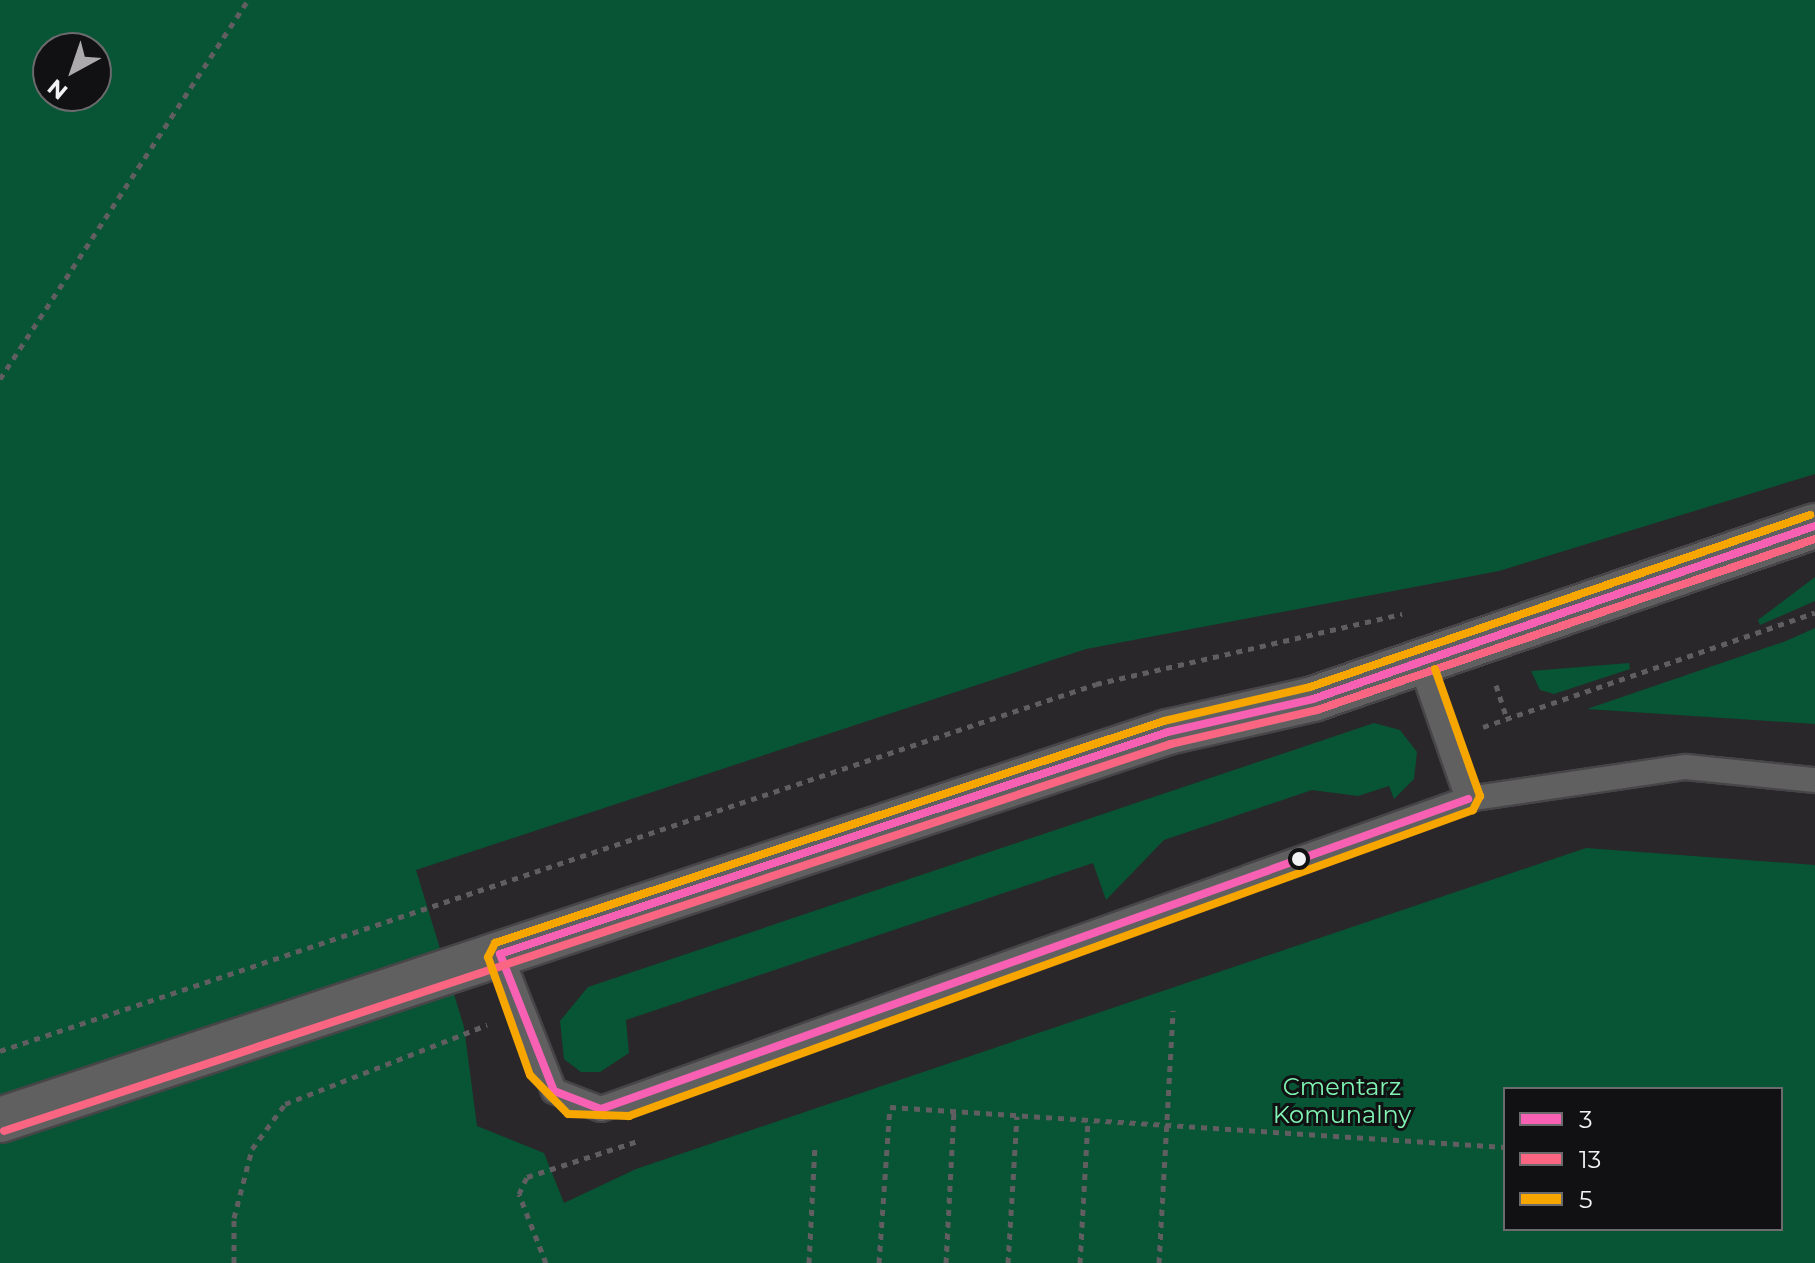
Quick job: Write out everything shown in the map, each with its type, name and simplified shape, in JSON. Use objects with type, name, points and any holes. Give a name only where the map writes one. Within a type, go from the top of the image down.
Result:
[{"type":"main road","points":[[0,1120],[1168,732],[1313,699],[1815,526]]},
{"type":"lane","points":[[1420,661],[1468,799]]},
{"type":"lane","points":[[500,954],[518,1013],[554,1091],[573,1103],[613,1106],[1468,799],[1686,767],[1815,780]]},
{"type":"path","points":[[0,379],[248,0]]},
{"type":"path","points":[[0,1051],[1096,684],[1417,610]]},
{"type":"path","points":[[1507,718],[1815,613]]},
{"type":"path","points":[[1159,1263],[1173,1010]]},
{"type":"path","points":[[234,1263],[234,1218],[252,1149],[285,1104],[518,1013]]},
{"type":"path","points":[[879,1263],[890,1107],[1503,1147]]},
{"type":"path","points":[[946,1263],[954,1111]]},
{"type":"path","points":[[1008,1263],[1017,1116]]},
{"type":"path","points":[[1080,1263],[1088,1120]]},
{"type":"path","points":[[546,1263],[519,1194],[527,1177],[638,1141]]},
{"type":"path","points":[[809,1263],[815,1146]]},
{"type":"green space","name":"Cmentarz Komunalny","points":[[0,0],[1815,0],[1815,474],[1499,571],[1086,649],[416,870],[464,1027],[477,1126],[544,1153],[564,1203],[636,1169],[1586,848],[1815,865],[1815,1263],[0,1263]]},
{"type":"green space","points":[[1815,577],[1815,601],[1760,625],[1758,620]]},
{"type":"green space","points":[[1815,628],[1815,724],[1587,709],[1786,641]]},
{"type":"green space","points":[[1629,663],[1630,669],[1554,694],[1540,690],[1531,671]]},
{"type":"green space","points":[[1374,723],[1400,730],[1417,752],[1414,779],[1394,799],[1389,786],[1358,796],[1312,790],[1164,840],[1106,900],[1093,863],[626,1020],[629,1053],[600,1072],[581,1072],[564,1059],[560,1021],[588,987]]},
{"type":"transit line","name":"5","points":[[1435,669],[1480,796],[1473,810],[629,1116],[568,1114],[530,1075],[488,957],[495,943],[1164,721],[1310,687],[1810,515]]},
{"type":"transit line","name":"3","points":[[500,954],[1168,732],[1313,699],[1815,526]]},
{"type":"transit line","name":"13","points":[[4,1131],[1171,744],[1317,710],[1815,539]]},
{"type":"transit line","name":"3","points":[[500,954],[554,1091],[601,1109],[1468,799]]}]
